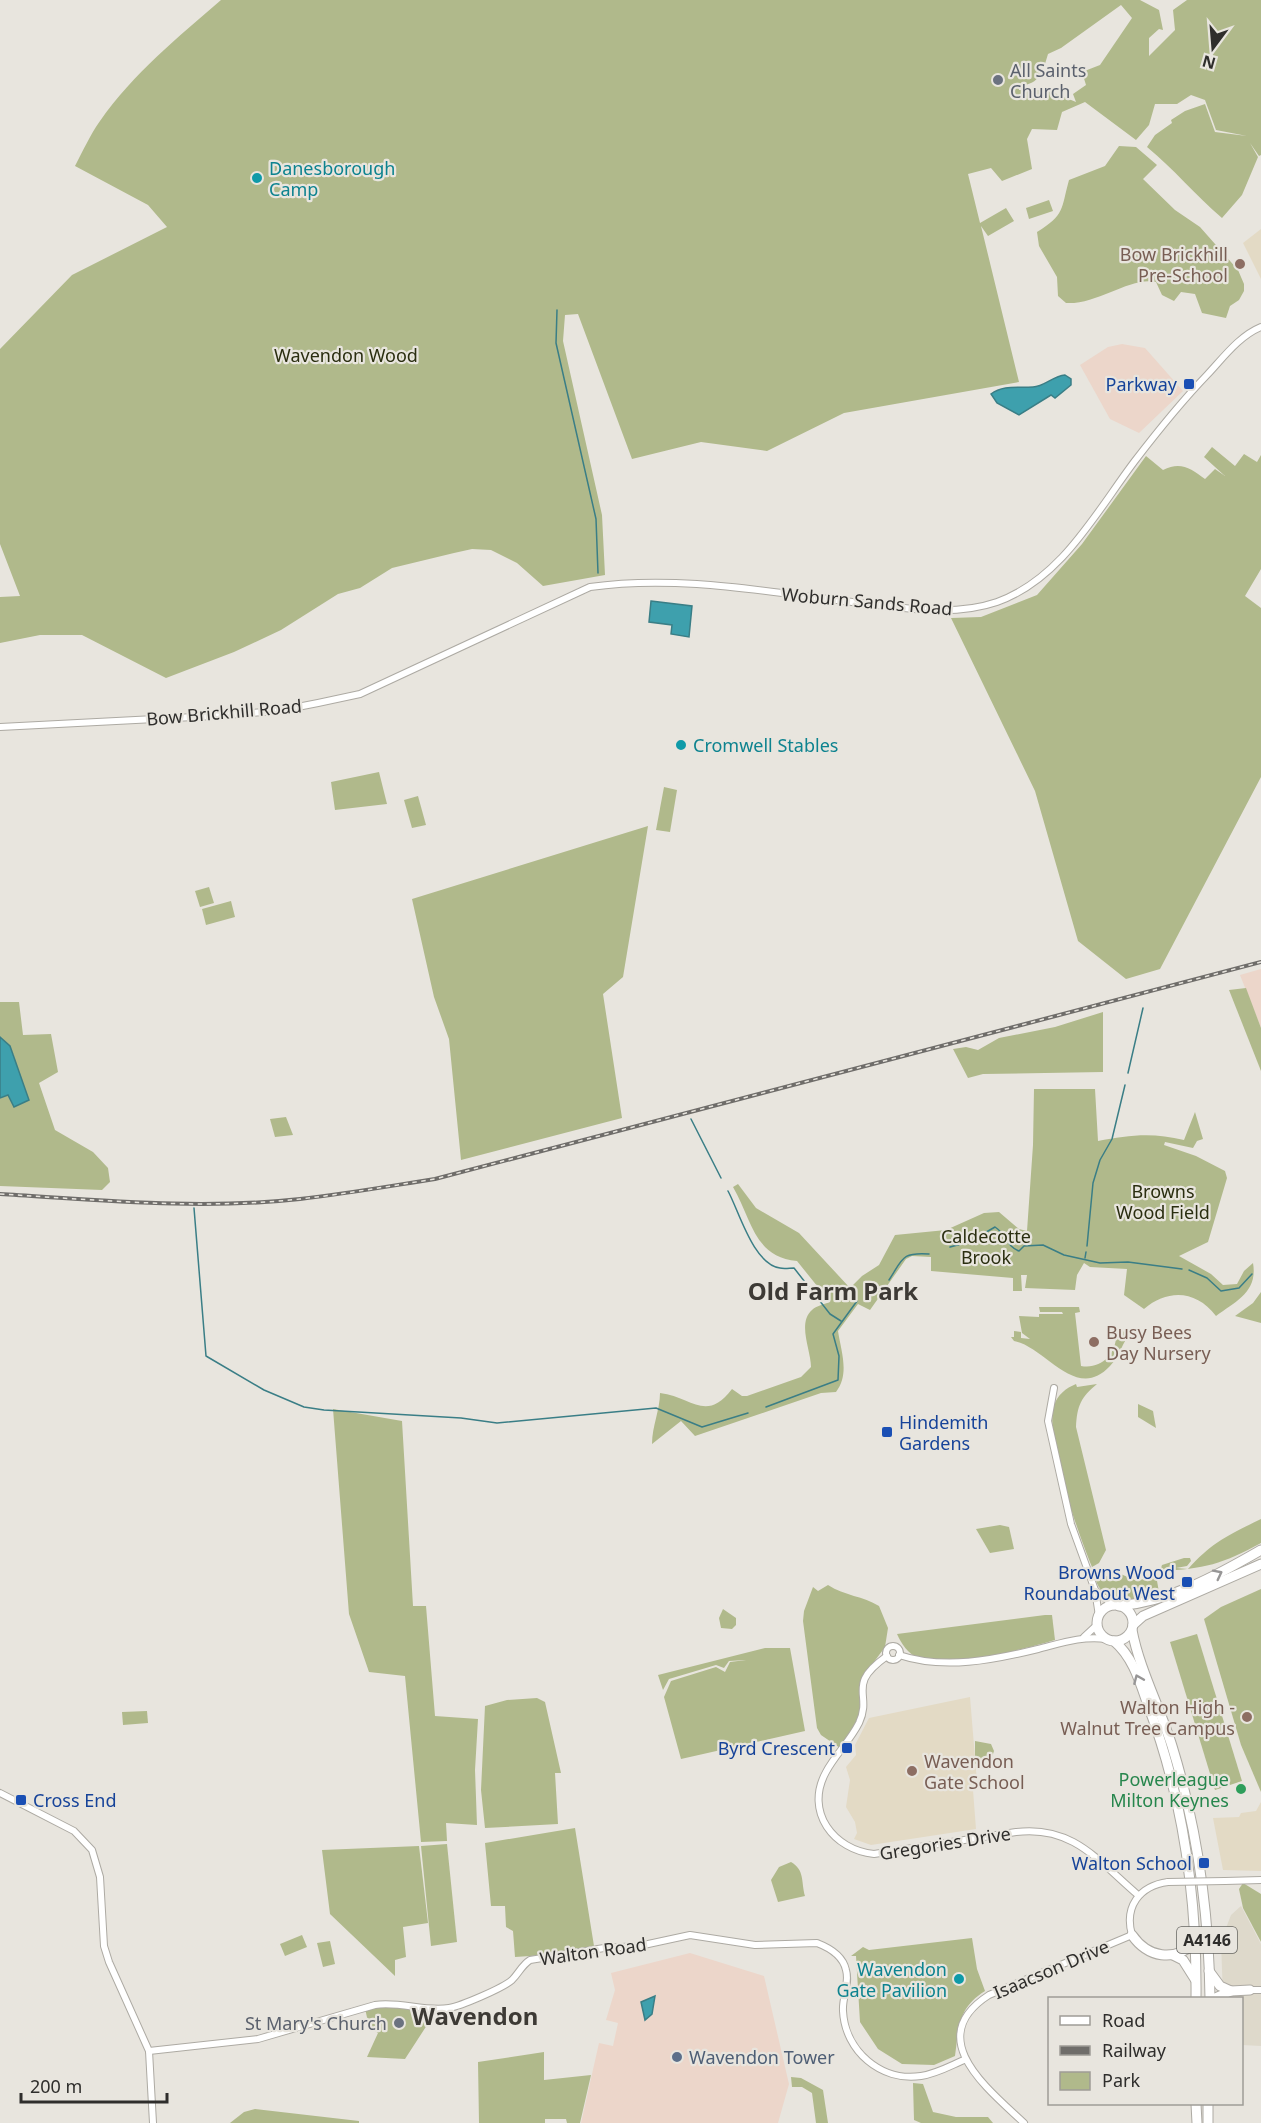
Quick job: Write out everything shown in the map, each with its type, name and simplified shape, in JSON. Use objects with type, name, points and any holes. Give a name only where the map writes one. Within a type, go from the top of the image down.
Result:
[{"type":"highway","points":[[1176,1598],[1261,1550]]},
{"type":"highway","points":[[1110,1640],[1123,1640],[1143,1616],[1162,1604],[1261,1564]]},
{"type":"highway","points":[[1098,1620],[1105,1609],[1116,1606],[1162,1604]]},
{"type":"highway","name":"A4146","points":[[1116,1606],[1128,1611],[1187,1798],[1201,1883],[1210,1997]]},
{"type":"highway","name":"A4146","points":[[1098,1620],[1101,1634],[1128,1655],[1164,1747],[1177,1796],[1193,1885],[1196,1997]]},
{"type":"highway","points":[[1132,1935],[1140,1945],[1152,1953],[1183,1960],[1196,1981]]},
{"type":"highway","points":[[1173,1956],[1196,1943]]},
{"type":"highway","points":[[1209,1971],[1220,1986],[1232,1991]]},
{"type":"highway","points":[[1217,1997],[1232,1991],[1250,1990]]},
{"type":"highway","points":[[1196,2105],[1197,2123]]},
{"type":"highway","points":[[1208,2123],[1209,2105]]},
{"type":"street","name":"Woburn Sands Road","points":[[603,585],[669,582],[926,610],[971,608],[996,602],[1035,582],[1064,555],[1180,404],[1244,338],[1261,327]]},
{"type":"street","name":"Bow Brickhill Road","points":[[0,727],[224,715],[277,711],[318,704],[360,694],[590,587],[603,585]]},
{"type":"street","points":[[1054,1388],[1048,1421],[1071,1524],[1095,1590],[1098,1620],[1084,1637]]},
{"type":"street","points":[[1095,1590],[1116,1606]]},
{"type":"street","points":[[899,1655],[925,1663],[951,1663],[1023,1653],[1084,1637],[1110,1640]]},
{"type":"street","points":[[892,1646],[899,1650],[899,1655],[895,1659],[887,1656],[887,1650],[892,1646]]},
{"type":"street","name":"Gregories Drive","points":[[887,1656],[867,1672],[862,1684],[861,1719],[822,1781],[819,1798],[820,1816],[838,1841],[852,1850],[874,1854],[1037,1829],[1054,1832],[1083,1847],[1138,1895]]},
{"type":"street","points":[[0,1793],[67,1827],[92,1850],[100,1877],[106,1954],[149,2051],[153,2123]]},
{"type":"street","points":[[1132,1935],[1129,1914],[1138,1895],[1147,1887],[1167,1882],[1261,1880]]},
{"type":"street","name":"Walton Road","points":[[149,2051],[258,2039],[375,2005],[389,2003],[449,2008],[471,2001],[511,1980],[524,1964],[531,1960],[604,1948],[639,1946],[680,1935],[755,1945],[817,1943],[838,1955],[846,1969],[843,2011],[847,2032],[858,2051],[869,2063],[901,2077],[921,2076],[964,2060]]},
{"type":"street","name":"Isaacson Drive","points":[[964,2060],[960,2037],[964,2018],[975,2004],[994,1993],[1132,1935]]},
{"type":"street","points":[[1250,1990],[1261,1990]]},
{"type":"street","points":[[964,2060],[986,2087],[1024,2123]]},
{"type":"shaded area","points":[[1261,229],[1261,279],[1243,243]]},
{"type":"shaded area","points":[[1122,344],[1145,348],[1183,391],[1139,433],[1110,419],[1080,365],[1108,347]]},
{"type":"shaded area","points":[[1261,969],[1261,1028],[1240,975]]},
{"type":"shaded area","name":"Wavendon Gate School","points":[[970,1697],[977,1782],[973,1790],[976,1829],[871,1845],[854,1839],[857,1833],[855,1822],[846,1807],[850,1780],[846,1767],[856,1755],[855,1745],[869,1718]]},
{"type":"shaded area","points":[[1261,1802],[1261,1871],[1223,1870],[1213,1818],[1239,1817],[1241,1813],[1256,1811]]},
{"type":"shaded area","points":[[1241,1906],[1261,1944],[1261,2046],[1243,2045],[1243,1997],[1223,1997],[1221,1941],[1231,1915]]},
{"type":"shaded area","points":[[690,1953],[764,1976],[789,2084],[778,2123],[581,2123],[599,2043],[613,2046],[618,2023],[606,2020],[615,1990],[611,1973]]},
{"type":"green space","name":"Wavendon Wood","points":[[221,0],[1140,0],[1159,10],[1163,30],[1159,29],[1149,38],[1149,56],[1175,30],[1173,10],[1187,0],[1261,0],[1261,155],[1259,156],[1250,143],[1258,157],[1242,195],[1222,218],[1147,147],[1155,135],[1172,123],[1171,120],[1185,111],[1205,104],[1215,132],[1247,136],[1216,130],[1205,100],[1191,95],[1177,104],[1155,104],[1149,125],[1136,140],[1085,102],[1062,112],[1057,130],[1032,129],[1027,139],[1032,169],[1002,181],[991,168],[968,174],[980,223],[1006,208],[1014,221],[988,236],[981,226],[1019,382],[844,413],[767,451],[701,442],[632,459],[578,314],[565,315],[563,341],[602,515],[605,575],[543,586],[517,563],[491,550],[472,549],[454,553],[392,568],[360,588],[338,594],[281,630],[234,652],[166,678],[82,635],[40,635],[0,643],[0,597],[20,596],[0,544],[0,349],[72,275],[167,227],[148,205],[75,166],[96,126],[127,87]],"holes":[[[1121,5],[1132,18],[1100,65],[1082,72],[1086,85],[1073,94],[1076,102],[1047,90],[1019,90],[1019,85],[1026,85],[1036,80],[1048,54],[1061,48]]]},
{"type":"green space","points":[[1119,146],[1136,147],[1157,165],[1143,179],[1175,210],[1200,227],[1238,270],[1244,284],[1244,291],[1239,300],[1230,306],[1226,318],[1202,313],[1195,294],[1181,292],[1174,301],[1162,295],[1156,282],[1136,283],[1090,300],[1078,302],[1066,303],[1058,296],[1057,277],[1039,246],[1037,232],[1053,221],[1061,210],[1069,180],[1105,166]]},
{"type":"green space","points":[[1049,200],[1053,211],[1029,219],[1026,208]]},
{"type":"green space","points":[[1212,447],[1235,466],[1244,454],[1257,462],[1261,455],[1261,569],[1245,596],[1261,608],[1261,777],[1160,969],[1126,979],[1078,941],[1035,791],[951,618],[981,617],[1037,595],[1082,544],[1146,456],[1163,470],[1175,466],[1185,467],[1205,479],[1215,469],[1225,476],[1204,457]]},
{"type":"green space","points":[[379,772],[387,804],[335,810],[331,782]]},
{"type":"green space","points":[[664,787],[677,790],[670,832],[656,830]]},
{"type":"green space","points":[[418,796],[426,825],[412,828],[404,800]]},
{"type":"green space","points":[[648,826],[623,977],[603,994],[622,1118],[461,1160],[449,1039],[434,997],[412,899]]},
{"type":"green space","points":[[209,887],[214,903],[200,907],[195,891]]},
{"type":"green space","points":[[231,901],[235,917],[206,925],[202,909]]},
{"type":"green space","points":[[1246,988],[1261,1028],[1261,1071],[1229,990]]},
{"type":"green space","points":[[0,1002],[19,1002],[23,1035],[51,1034],[58,1072],[39,1083],[55,1130],[93,1152],[108,1168],[110,1182],[102,1190],[0,1186],[0,1098],[8,1095],[15,1064],[12,1051],[0,1037]]},
{"type":"green space","points":[[1103,1012],[1103,1072],[983,1074],[968,1078],[953,1049],[966,1047],[978,1050],[999,1038],[1055,1027]]},
{"type":"green space","points":[[1034,1089],[1095,1089],[1098,1141],[1141,1135],[1184,1140],[1195,1112],[1203,1139],[1197,1141],[1193,1148],[1165,1142],[1164,1145],[1196,1156],[1225,1171],[1227,1178],[1208,1242],[1179,1256],[1211,1274],[1223,1285],[1237,1284],[1244,1271],[1253,1263],[1252,1281],[1244,1295],[1216,1316],[1200,1301],[1182,1295],[1163,1298],[1144,1309],[1124,1295],[1127,1269],[1090,1267],[1084,1263],[1077,1275],[1075,1290],[1025,1288],[1027,1275],[1021,1275],[1022,1291],[1013,1291],[1013,1278],[931,1271],[931,1257],[912,1256],[906,1259],[870,1310],[858,1304],[838,1331],[844,1370],[836,1392],[821,1393],[695,1436],[681,1421],[652,1444],[660,1393],[698,1405],[714,1405],[732,1389],[742,1396],[747,1396],[801,1377],[811,1367],[805,1329],[808,1315],[818,1306],[830,1302],[797,1261],[783,1258],[763,1245],[750,1224],[733,1187],[738,1184],[756,1208],[799,1233],[850,1288],[862,1276],[879,1265],[895,1235],[946,1230],[984,1213],[999,1212],[1019,1229],[1027,1231]]},
{"type":"green space","points":[[286,1117],[293,1135],[275,1137],[270,1119]]},
{"type":"green space","points":[[1261,1292],[1261,1323],[1235,1316],[1253,1303]]},
{"type":"green space","points":[[1039,1307],[1079,1307],[1080,1312],[1075,1313],[1081,1366],[1088,1367],[1101,1363],[1114,1347],[1116,1332],[1132,1331],[1110,1366],[1097,1376],[1085,1378],[1073,1376],[1011,1337],[1014,1337],[1014,1331],[1021,1332],[1021,1338],[1030,1339],[1022,1333],[1019,1316],[1039,1317],[1039,1314],[1063,1314],[1062,1312],[1040,1312]]},
{"type":"green space","points":[[1076,1384],[1077,1387],[1097,1384],[1081,1402],[1076,1427],[1106,1550],[1099,1563],[1092,1567],[1058,1464],[1052,1421],[1057,1398]]},
{"type":"green space","points":[[1138,1404],[1153,1411],[1156,1428],[1138,1417]]},
{"type":"green space","points":[[333,1409],[402,1421],[413,1606],[426,1606],[435,1716],[478,1719],[475,1770],[477,1825],[446,1823],[447,1841],[421,1842],[405,1676],[369,1672],[349,1614]]},
{"type":"green space","points":[[1261,1519],[1261,1543],[1224,1561],[1188,1569],[1213,1546]]},
{"type":"green space","points":[[1000,1525],[1009,1527],[1014,1549],[990,1553],[976,1529]]},
{"type":"green space","points":[[1190,1558],[1191,1561],[1187,1566],[1176,1568],[1187,1569],[1160,1571],[1162,1565]]},
{"type":"green space","points":[[1116,1572],[1137,1581],[1156,1575],[1160,1598],[1124,1601],[1107,1595],[1096,1581]]},
{"type":"green space","points":[[828,1585],[879,1606],[888,1628],[885,1647],[868,1670],[861,1716],[840,1748],[821,1735],[817,1728],[803,1621],[804,1611],[813,1587],[818,1591]]},
{"type":"green space","name":"Walton High - Walnut Tree Campus","points":[[1261,1589],[1261,1792],[1241,1745],[1204,1619],[1221,1607]]},
{"type":"green space","points":[[723,1609],[736,1618],[736,1625],[732,1629],[721,1628],[719,1618]]},
{"type":"green space","points":[[1052,1615],[1055,1640],[1006,1653],[967,1660],[931,1661],[918,1658],[905,1648],[897,1634]]},
{"type":"green space","points":[[1197,1634],[1242,1781],[1215,1790],[1170,1642]]},
{"type":"green space","points":[[765,1648],[790,1648],[805,1731],[681,1759],[664,1697],[671,1681],[716,1667],[725,1672],[730,1662],[746,1660],[729,1661],[724,1668],[716,1665],[669,1679],[663,1690],[658,1675]]},
{"type":"green space","points":[[537,1698],[545,1702],[561,1773],[555,1773],[558,1824],[485,1828],[481,1790],[485,1706],[507,1700]]},
{"type":"green space","points":[[147,1711],[148,1723],[123,1725],[122,1712]]},
{"type":"green space","points":[[975,1741],[991,1744],[994,1751],[991,1760],[985,1758],[975,1764]]},
{"type":"green space","points":[[575,1828],[594,1946],[560,1954],[515,1957],[513,1931],[506,1927],[505,1906],[491,1906],[485,1843]]},
{"type":"green space","points":[[447,1844],[457,1942],[431,1946],[421,1846]]},
{"type":"green space","points":[[419,1846],[428,1923],[403,1927],[406,1957],[395,1960],[395,1976],[330,1914],[322,1850]]},
{"type":"green space","points":[[791,1862],[801,1873],[805,1896],[778,1902],[771,1880],[779,1867]]},
{"type":"green space","points":[[1243,1883],[1261,1894],[1261,1942],[1243,1908],[1239,1889]]},
{"type":"green space","points":[[302,1935],[307,1947],[285,1956],[280,1944]]},
{"type":"green space","points":[[972,1938],[977,1969],[985,1991],[969,2004],[961,2019],[955,2056],[934,2065],[902,2064],[878,2049],[860,2022],[856,1956],[851,1956],[863,1947],[869,1950]]},
{"type":"green space","points":[[330,1941],[335,1964],[323,1967],[317,1943]]},
{"type":"green space","name":"St Mary's Church","points":[[387,2004],[429,2009],[429,2022],[405,2059],[367,2057],[378,2033],[369,2027],[365,2008]]},
{"type":"green space","points":[[544,2052],[544,2080],[591,2075],[580,2123],[567,2123],[566,2119],[545,2119],[545,2123],[479,2123],[478,2062]]},
{"type":"green space","points":[[791,2077],[801,2078],[823,2090],[828,2123],[816,2123],[812,2093],[802,2087],[792,2087]]},
{"type":"green space","points":[[913,2083],[923,2084],[933,2112],[956,2117],[988,2117],[993,2123],[921,2123],[914,2120]]},
{"type":"green space","points":[[255,2109],[359,2121],[359,2123],[230,2123],[244,2112]]},
{"type":"water","points":[[1065,375],[1071,379],[1071,385],[1055,398],[1051,395],[1019,415],[997,403],[991,394],[1006,388],[1037,387]]},
{"type":"water","points":[[651,601],[692,606],[689,637],[671,634],[672,625],[649,622]]},
{"type":"water","points":[[0,1037],[10,1046],[29,1100],[14,1107],[8,1095],[0,1098]]},
{"type":"water","points":[[655,1996],[652,2014],[645,2020],[641,2002]]},
{"type":"waterway","points":[[557,310],[556,343],[596,519],[598,573]]},
{"type":"waterway","points":[[1128,1073],[1143,1008]]},
{"type":"waterway","points":[[1087,1246],[1093,1183],[1100,1160],[1112,1139],[1125,1085]]},
{"type":"waterway","points":[[691,1119],[721,1178]]},
{"type":"waterway","points":[[728,1191],[748,1236],[762,1257],[770,1264],[780,1268],[794,1268],[830,1314],[841,1321]]},
{"type":"waterway","points":[[194,1208],[206,1356],[264,1390],[304,1407],[461,1418],[497,1423],[656,1408],[702,1427],[748,1413]]},
{"type":"waterway","points":[[950,1247],[969,1242],[995,1227],[1011,1246],[1019,1251],[1024,1246],[1043,1245],[1064,1255],[1100,1263],[1128,1262],[1182,1269]]},
{"type":"waterway","points":[[1085,1258],[1086,1252]]},
{"type":"waterway","points":[[889,1280],[904,1258],[913,1254],[929,1254]]},
{"type":"waterway","points":[[1189,1270],[1207,1278],[1221,1291],[1239,1288],[1252,1274]]},
{"type":"waterway","points":[[869,1294],[874,1292]]},
{"type":"waterway","points":[[766,1407],[838,1380],[839,1356],[833,1334],[857,1301]]},
{"type":"railway","points":[[0,1194],[150,1203],[225,1204],[300,1199],[435,1179],[1261,962]]},
{"type":"place","name":"All Saints Church","points":[[998,80]]},
{"type":"place","name":"Danesborough Camp","points":[[257,178]]},
{"type":"place","name":"Bow Brickhill Pre-School","points":[[1240,264]]},
{"type":"place","name":"Parkway","points":[[1189,384]]},
{"type":"place","name":"Cromwell Stables","points":[[681,745]]},
{"type":"place","name":"Busy Bees Day Nursery","points":[[1094,1342]]},
{"type":"place","name":"Hindemith Gardens","points":[[887,1432]]},
{"type":"place","name":"Browns Wood Roundabout West","points":[[1187,1582]]},
{"type":"place","name":"Walton High - Walnut Tree Campus","points":[[1247,1717]]},
{"type":"place","name":"Byrd Crescent","points":[[847,1748]]},
{"type":"place","name":"Wavendon Gate School","points":[[912,1771]]},
{"type":"place","name":"Powerleague Milton Keynes","points":[[1241,1789]]},
{"type":"place","name":"Cross End","points":[[21,1800]]},
{"type":"place","name":"Walton School","points":[[1204,1863]]},
{"type":"place","name":"Wavendon Gate Pavilion","points":[[959,1979]]},
{"type":"place","name":"St Mary's Church","points":[[399,2023]]},
{"type":"place","name":"Wavendon Tower","points":[[677,2057]]},
{"type":"district","name":"Old Farm Park","points":[[833,1290]]},
{"type":"district","name":"Wavendon","points":[[475,2015]]},
{"type":"park label","name":"Browns Wood Field","points":[[1163,1201]]},
{"type":"park label","name":"Caldecotte Brook","points":[[986,1246]]}]
